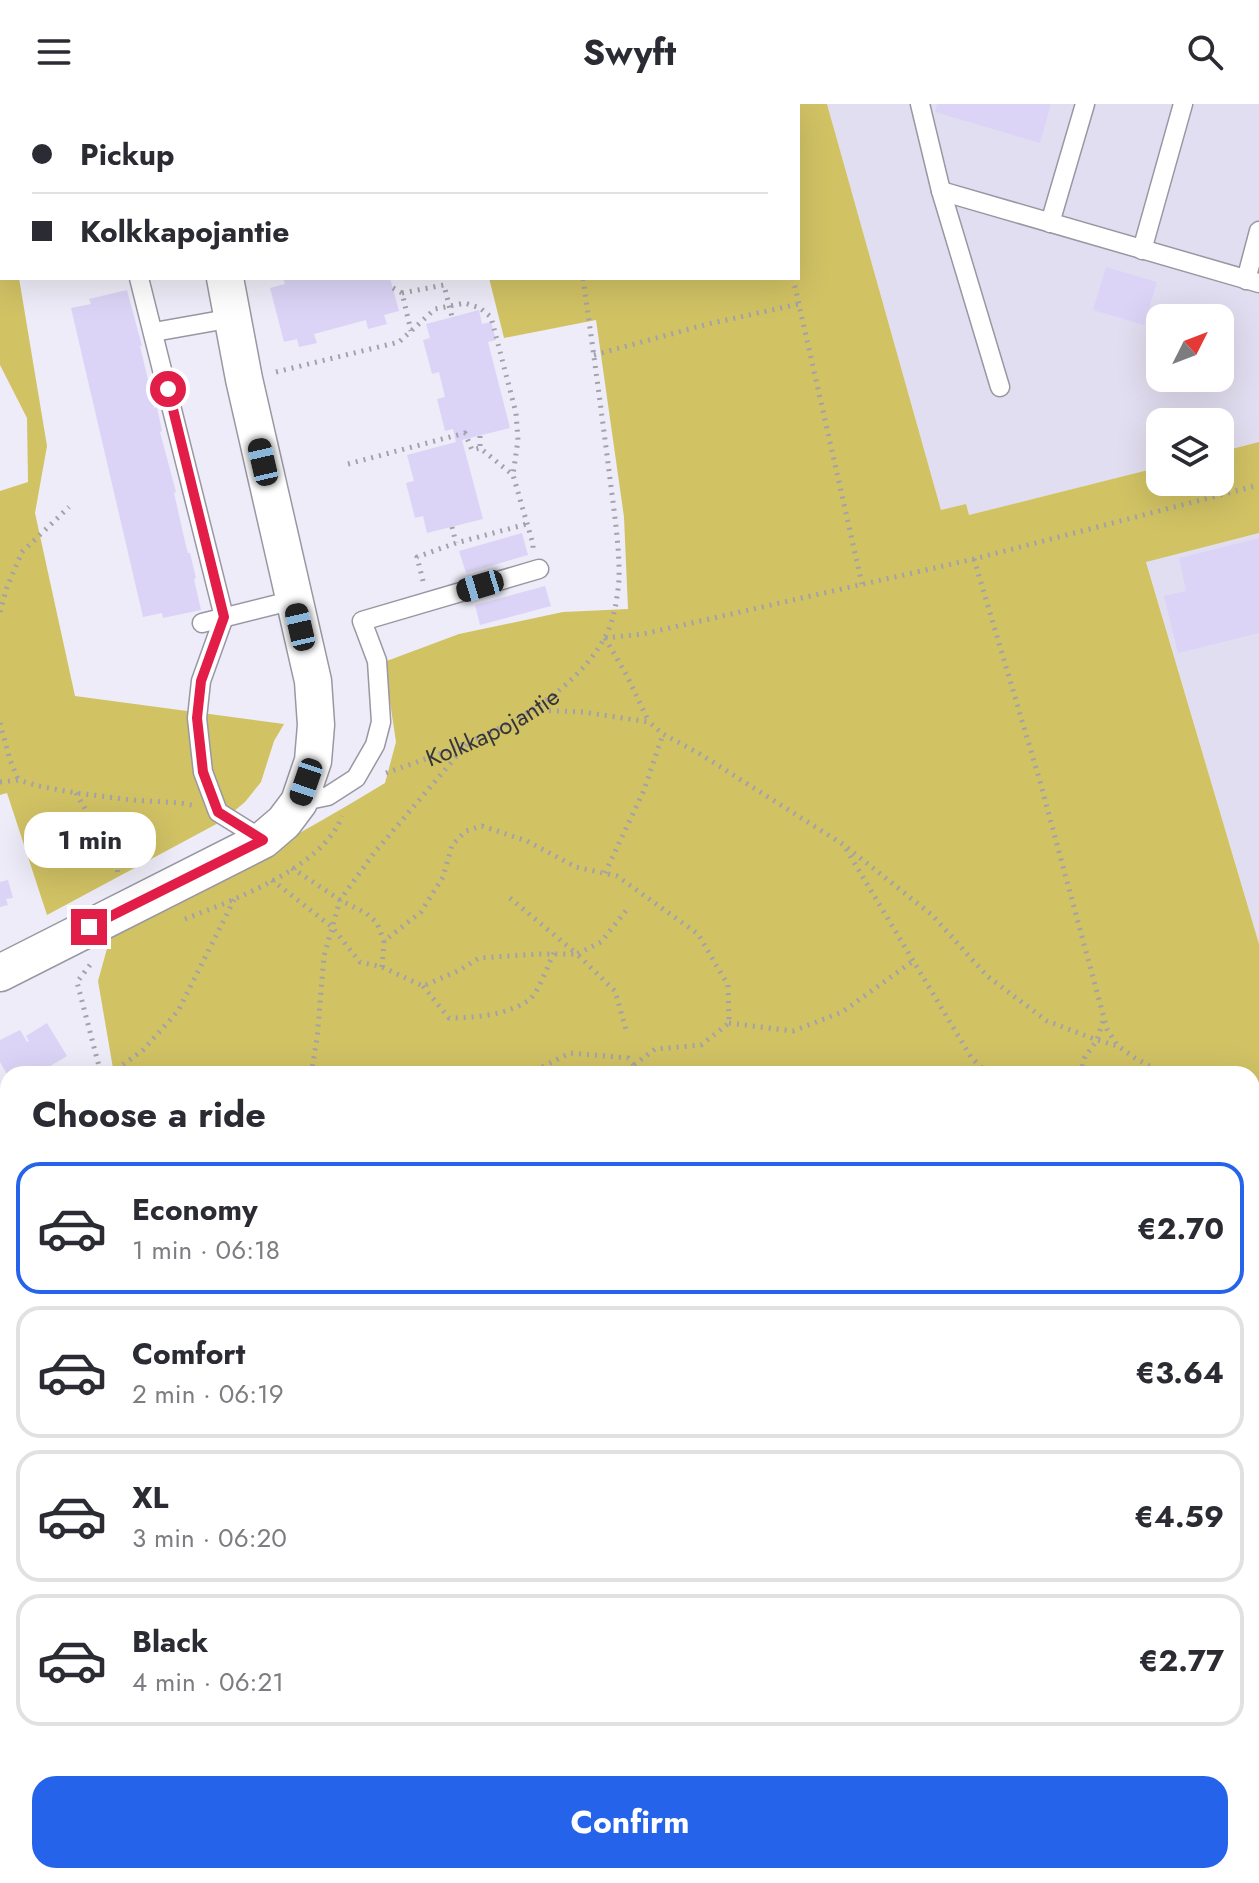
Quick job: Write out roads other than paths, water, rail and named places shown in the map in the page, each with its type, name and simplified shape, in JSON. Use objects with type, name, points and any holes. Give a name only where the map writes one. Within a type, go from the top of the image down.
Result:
[{"type":"street","points":[[0,973],[263,840],[284,822],[299,802],[313,761],[316,725],[313,681],[244,379],[225,280]]},
{"type":"lane","points":[[920,104],[941,191],[1000,387]]},
{"type":"lane","points":[[1050,223],[1085,104]]},
{"type":"lane","points":[[1142,250],[1183,104]]},
{"type":"lane","points":[[941,191],[1252,281],[1259,231]]},
{"type":"lane","points":[[140,280],[224,617],[201,681],[197,718],[203,772],[218,812],[263,840]]},
{"type":"lane","points":[[154,332],[233,318]]},
{"type":"lane","points":[[299,802],[328,796],[356,778],[375,745],[381,722],[377,661],[362,621],[535,570]]},
{"type":"lane","points":[[202,623],[294,600]]}]
